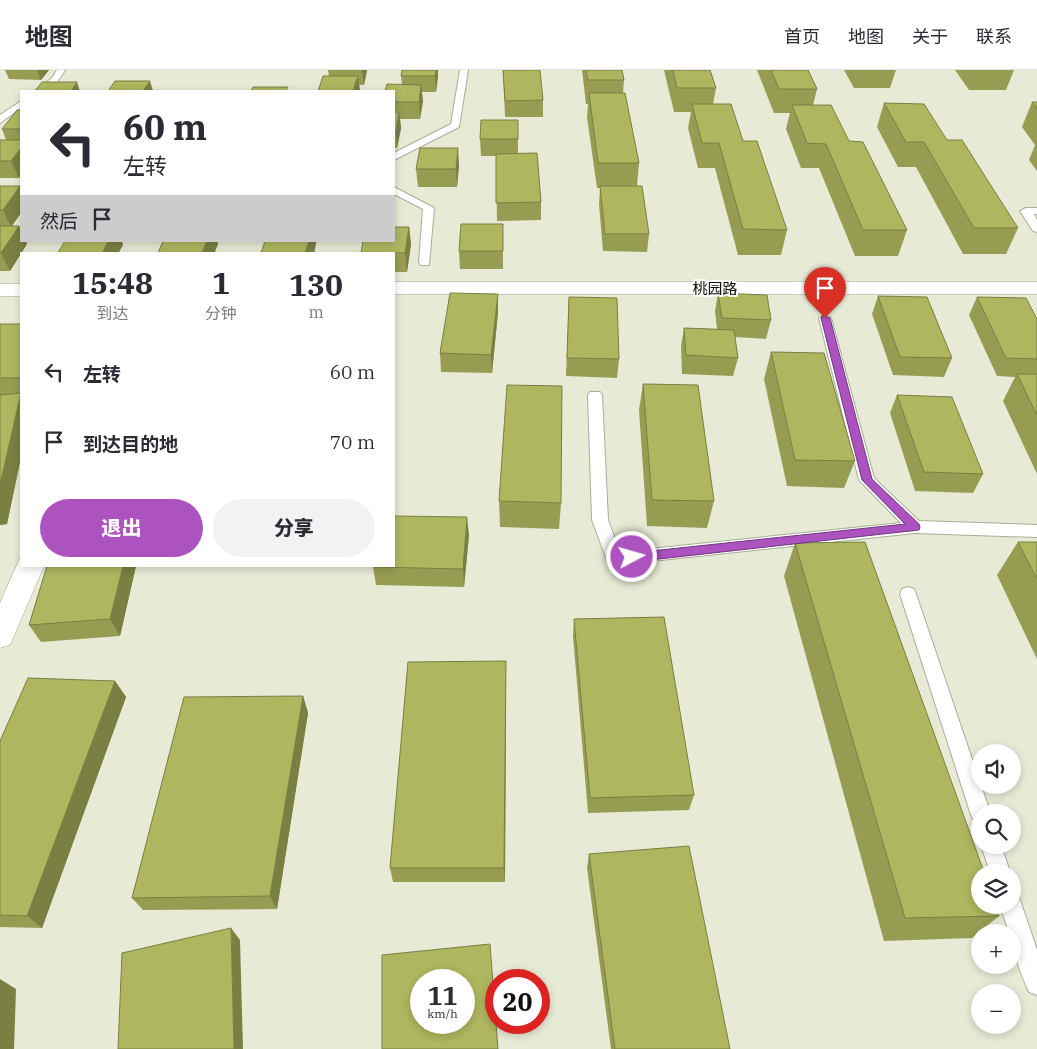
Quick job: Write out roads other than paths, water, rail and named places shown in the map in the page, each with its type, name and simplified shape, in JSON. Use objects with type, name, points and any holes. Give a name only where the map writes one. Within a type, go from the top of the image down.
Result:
[{"type":"street","name":"桃园路","points":[[395,288],[1037,288]]},
{"type":"street","points":[[0,290],[20,290]]},
{"type":"street","points":[[0,636],[30,567]]},
{"type":"lane","points":[[40,90],[55,80],[62,70]]},
{"type":"lane","points":[[395,156],[456,125],[464,70]]},
{"type":"lane","points":[[0,120],[20,105]]},
{"type":"lane","points":[[395,191],[429,208],[426,262]]},
{"type":"lane","points":[[1037,211],[1026,211],[1037,229]]},
{"type":"lane","points":[[825,318],[867,480],[915,527]]},
{"type":"lane","points":[[595,395],[600,520],[614,559],[915,527],[1037,531]]},
{"type":"lane","points":[[908,594],[977,804]]},
{"type":"lane","points":[[1014,914],[1037,984]]}]
